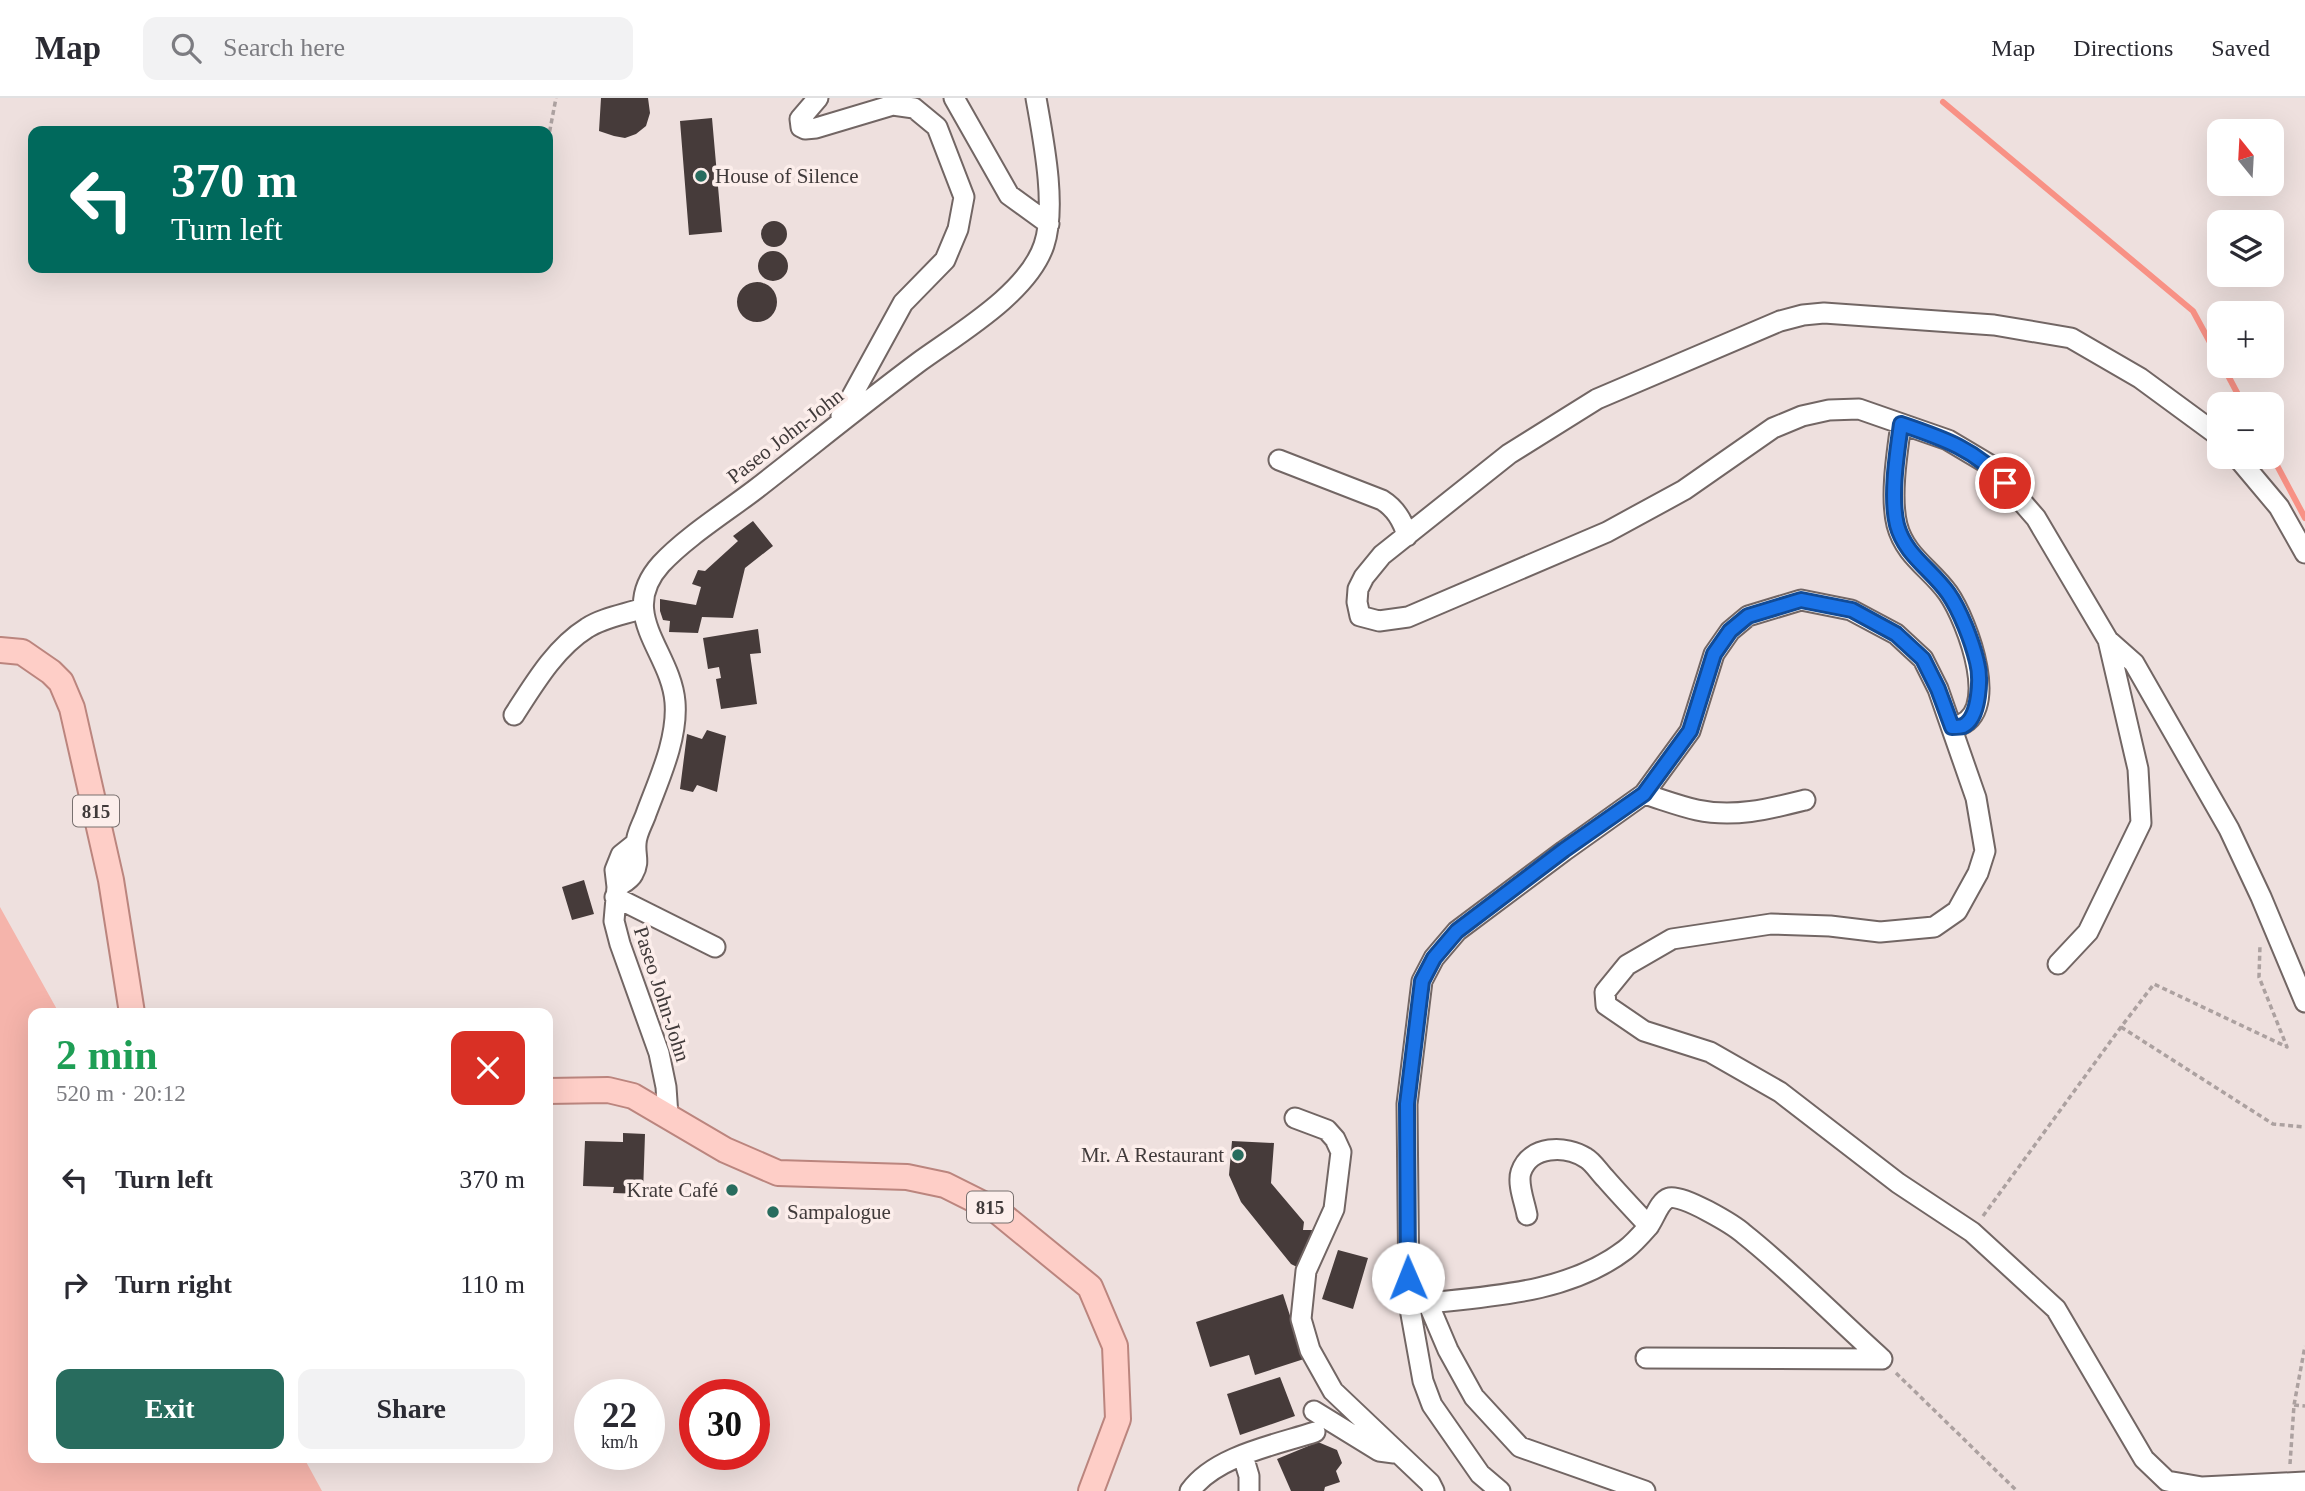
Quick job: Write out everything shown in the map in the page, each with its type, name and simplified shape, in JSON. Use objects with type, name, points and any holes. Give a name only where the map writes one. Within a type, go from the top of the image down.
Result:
[{"type":"main road","name":"815","points":[[0,650],[22,652],[51,672],[61,682],[72,708],[111,880],[131,1008]]},
{"type":"main road","name":"815","points":[[553,1091],[608,1090],[632,1096],[725,1150],[778,1173],[907,1177],[945,1185],[997,1211],[1090,1287],[1115,1346],[1118,1419],[1091,1491]]},
{"type":"street","points":[[818,98],[800,119],[801,127],[816,128],[893,105],[914,108],[937,127],[964,197],[958,229],[944,260],[903,303],[838,423]]},
{"type":"street","points":[[954,98],[1009,195],[1049,224]]},
{"type":"street","name":"Paseo John-John","points":[[643,608],[643,592],[649,578],[662,563],[838,423],[1017,288],[1032,270],[1044,246],[1049,224],[1047,176],[1036,98]]},
{"type":"street","points":[[2058,964],[2088,932],[2141,823],[2138,769],[2108,640],[2036,518],[1990,465],[1948,440],[1858,409],[1829,410],[1802,416],[1773,428],[1684,490],[1607,532],[1408,617],[1379,621],[1360,616],[1358,589],[1382,555],[1509,454],[1597,399],[1780,321],[1803,315],[1824,313],[1994,325],[2071,338],[2140,378],[2207,427]]},
{"type":"street","points":[[1901,424],[1895,467],[1897,524],[1913,557],[1948,593],[1978,664],[1978,699],[1972,717],[1964,726],[1952,727]]},
{"type":"street","points":[[1279,460],[1382,500],[1391,506],[1405,527],[1407,536]]},
{"type":"street","points":[[2247,469],[2279,507],[2305,554]]},
{"type":"street","points":[[1500,1491],[1480,1474],[1432,1405],[1423,1381],[1407,1104],[1422,981],[1434,958],[1457,931],[1564,850],[1644,794],[1690,731],[1714,654],[1730,631],[1748,616],[1801,600],[1852,610],[1896,634],[1923,659],[1938,689],[1976,798],[1984,851],[1978,873],[1957,911],[1934,927],[1880,932],[1830,926],[1771,924],[1672,939],[1627,965],[1605,992],[1606,1006],[1644,1031],[1710,1052],[1780,1092],[1898,1183],[1972,1232],[2056,1309],[2144,1459],[2167,1481],[2202,1487],[2297,1483]]},
{"type":"street","points":[[514,715],[537,679],[565,647],[588,627],[643,608],[675,703],[667,754],[636,843],[639,862],[632,877],[616,892],[715,947]]},
{"type":"street","points":[[2108,640],[2134,663],[2229,830],[2261,897],[2305,1002]]},
{"type":"street","points":[[1644,794],[1698,811],[1735,813],[1761,811],[1805,800]]},
{"type":"street","name":"Paseo John-John","points":[[616,892],[616,931],[659,1053],[666,1087],[668,1116]]},
{"type":"street","points":[[1295,1118],[1327,1130],[1341,1152],[1334,1209],[1306,1271],[1301,1319],[1310,1350],[1333,1391],[1430,1483],[1434,1491]]},
{"type":"street","points":[[1527,1215],[1520,1182],[1521,1172],[1529,1159],[1538,1152],[1551,1149],[1587,1158],[1649,1226]]},
{"type":"street","points":[[1418,1303],[1510,1295],[1587,1274],[1626,1250],[1649,1226],[1668,1198],[1686,1200],[1742,1232],[1882,1359]]},
{"type":"street","points":[[1418,1303],[1474,1397],[1520,1447],[1645,1491]]},
{"type":"street","points":[[1646,1358],[1882,1359]]},
{"type":"street","points":[[1314,1411],[1379,1451],[1398,1452]]},
{"type":"street","points":[[1190,1491],[1205,1473],[1222,1462],[1315,1432]]},
{"type":"street","points":[[1243,1456],[1249,1476],[1249,1491]]},
{"type":"path","points":[[551,126],[556,98]]},
{"type":"path","points":[[1972,1232],[2120,1027],[2154,985],[2287,1047],[2259,977],[2260,937]]},
{"type":"path","points":[[2120,1027],[2273,1124],[2305,1127]]},
{"type":"path","points":[[2297,1483],[2294,1405],[2305,1346]]},
{"type":"path","points":[[1882,1359],[2017,1491]]},
{"type":"path","points":[[2294,1405],[2305,1406]]},
{"type":"shaded area","points":[[0,907],[56,1008],[28,1008],[28,1463],[307,1463],[322,1491],[0,1491]]},
{"type":"building","points":[[601,98],[648,98],[650,113],[646,126],[625,138],[599,131]]},
{"type":"building","name":"House of Silence","points":[[712,118],[722,232],[689,235],[680,121]]},
{"type":"building","points":[[774,221],[783,225],[787,234],[783,243],[774,247],[765,243],[761,234],[765,225]]},
{"type":"building","points":[[773,251],[783,256],[788,266],[783,276],[773,281],[763,276],[758,266],[763,256]]},
{"type":"building","points":[[757,282],[771,288],[777,302],[771,316],[757,322],[743,316],[737,302],[743,288]]},
{"type":"building","points":[[753,521],[773,546],[745,568],[733,618],[702,617],[698,633],[669,632],[670,621],[663,620],[660,599],[696,605],[701,587],[692,584],[698,570],[705,571],[738,541],[733,536]]},
{"type":"building","points":[[758,629],[761,653],[750,654],[757,704],[721,709],[716,679],[721,678],[719,667],[708,669],[703,638]]},
{"type":"building","points":[[707,730],[726,736],[717,792],[697,785],[693,792],[680,789],[687,734],[702,739]]},
{"type":"building","points":[[584,880],[594,914],[572,920],[562,887]]},
{"type":"building","points":[[623,1133],[645,1134],[643,1194],[613,1193],[614,1187],[583,1186],[585,1141],[623,1142]]},
{"type":"building","points":[[1232,1141],[1274,1143],[1271,1183],[1304,1222],[1303,1230],[1315,1230],[1303,1270],[1291,1264],[1241,1202],[1229,1175]]},
{"type":"building","points":[[1338,1250],[1368,1258],[1353,1309],[1322,1299]]},
{"type":"building","points":[[1283,1294],[1304,1359],[1255,1375],[1249,1355],[1210,1367],[1196,1322]]},
{"type":"building","points":[[1280,1377],[1295,1416],[1240,1435],[1227,1394]]},
{"type":"building","points":[[1318,1442],[1337,1450],[1342,1463],[1336,1471],[1340,1482],[1325,1487],[1324,1491],[1291,1491],[1277,1459]]},
{"type":"waterway","points":[[1943,102],[2193,311],[2207,337]]},
{"type":"waterway","points":[[2229,378],[2237,392]]},
{"type":"waterway","points":[[2279,469],[2305,518]]},
{"type":"place","name":"House of Silence","points":[[701,176]]},
{"type":"place","name":"Mr. A Restaurant","points":[[1238,1155]]},
{"type":"place","name":"Krate Café","points":[[732,1190]]},
{"type":"place","name":"Sampalogue","points":[[773,1212]]},
{"type":"route","points":[[1408,1278],[1407,1104],[1422,981],[1434,958],[1457,931],[1564,850],[1644,794],[1690,731],[1714,654],[1730,631],[1748,616],[1801,600],[1852,610],[1874,621],[1896,634],[1923,659],[1952,727],[1964,726],[1972,717],[1978,699],[1978,664],[1948,593],[1913,557],[1897,524],[1895,467],[1901,424],[1948,440],[1990,465],[2005,483]]}]
